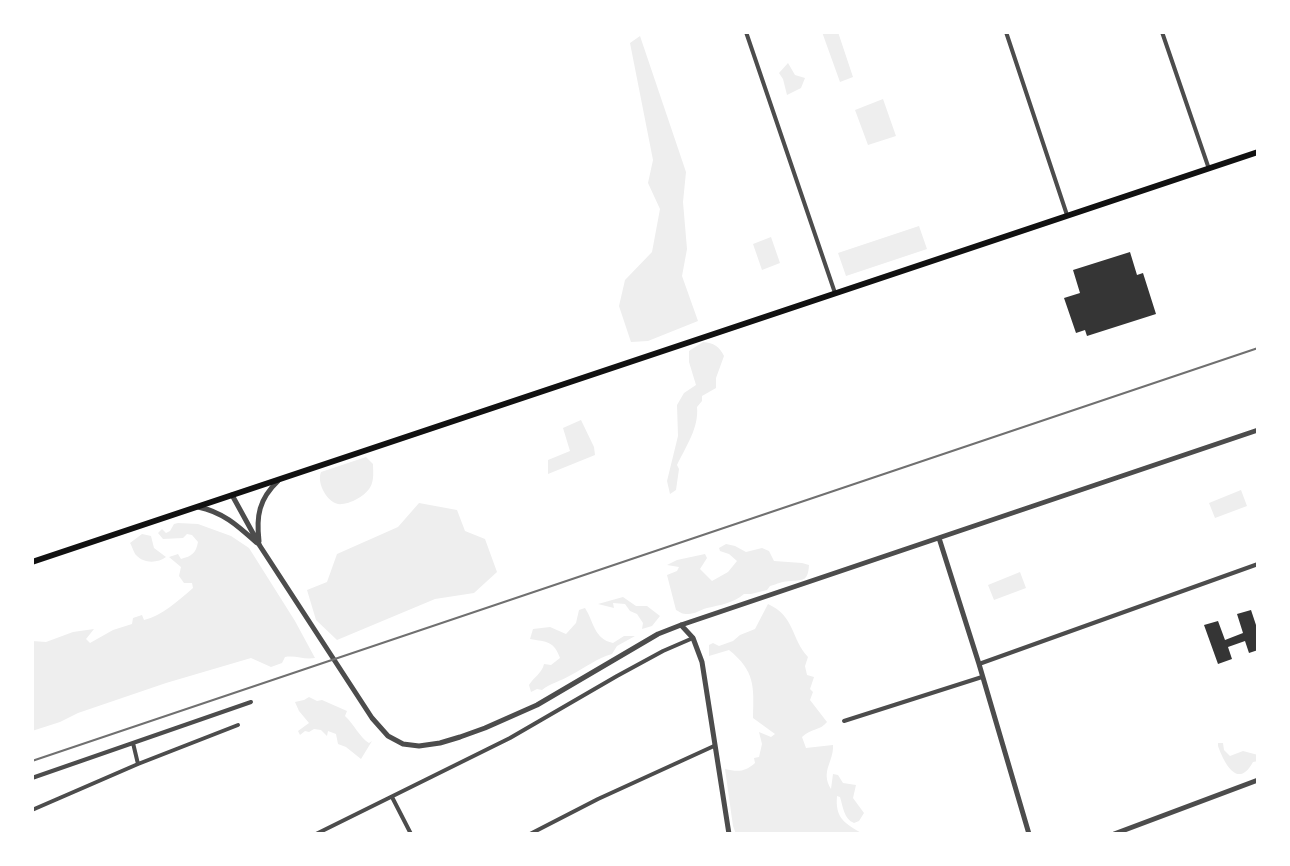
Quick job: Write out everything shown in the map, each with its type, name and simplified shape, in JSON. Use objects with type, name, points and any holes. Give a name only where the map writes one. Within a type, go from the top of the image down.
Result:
[{"type":"main road","points":[[32,562],[1258,152]]},
{"type":"street","points":[[746,32],[835,293]]},
{"type":"street","points":[[1006,32],[1067,215]]},
{"type":"street","points":[[1162,32],[1209,169]]},
{"type":"street","points":[[232,495],[260,546],[372,718],[388,736],[403,744],[419,746],[440,743],[485,728],[537,705],[651,638],[678,627],[1258,430]]},
{"type":"street","points":[[260,546],[258,513],[263,499],[281,478]]},
{"type":"street","points":[[197,507],[224,515],[260,546]]},
{"type":"street","points":[[939,538],[1029,834]]},
{"type":"street","points":[[979,664],[1258,564]]},
{"type":"street","points":[[678,627],[693,638],[702,662],[729,834]]},
{"type":"street","points":[[316,834],[510,738],[617,676],[693,638]]},
{"type":"street","points":[[844,721],[983,677]]},
{"type":"street","points":[[32,778],[251,702]]},
{"type":"street","points":[[32,810],[238,725]]},
{"type":"street","points":[[133,743],[138,764]]},
{"type":"street","points":[[530,834],[714,746]]},
{"type":"street","points":[[1114,834],[1258,780]]},
{"type":"street","points":[[392,796],[411,834]]},
{"type":"shaded area","points":[[822,32],[838,32],[853,77],[840,82]]},
{"type":"shaded area","points":[[640,36],[686,172],[683,202],[687,249],[682,276],[698,321],[648,341],[631,342],[619,306],[625,280],[652,252],[660,209],[648,183],[653,160],[630,43]]},
{"type":"shaded area","points":[[788,63],[795,75],[805,78],[801,88],[787,95],[779,73]]},
{"type":"shaded area","points":[[883,99],[896,136],[868,145],[855,110]]},
{"type":"shaded area","points":[[919,226],[927,249],[846,276],[838,253]]},
{"type":"shaded area","points":[[771,237],[780,263],[762,270],[753,244]]},
{"type":"shaded area","points":[[703,342],[716,346],[724,356],[716,378],[716,388],[702,396],[697,407],[694,430],[677,465],[676,490],[670,494],[667,481],[678,436],[677,405],[684,393],[696,385],[689,351]]},
{"type":"shaded area","points":[[581,420],[595,455],[548,474],[548,460],[570,451],[563,428]]},
{"type":"shaded area","points":[[366,457],[373,464],[373,481],[368,491],[346,503],[337,504],[328,498],[320,482],[321,472]]},
{"type":"shaded area","points":[[1241,490],[1247,506],[1215,518],[1209,503]]},
{"type":"shaded area","points":[[419,503],[457,510],[465,531],[485,539],[497,572],[474,593],[435,599],[337,640],[316,620],[307,590],[327,582],[337,554],[398,527]]},
{"type":"shaded area","points":[[178,523],[198,524],[231,536],[249,548],[315,658],[285,657],[282,663],[271,667],[251,658],[166,683],[32,731],[32,641],[46,642],[73,632],[94,629],[86,639],[90,643],[132,624],[133,618],[142,615],[144,620],[151,618],[176,602],[193,588],[192,583],[184,583],[179,576],[181,567],[169,557],[178,554],[181,559],[188,557],[195,551],[198,542],[192,535],[163,539],[158,533],[162,529],[166,533],[170,531]]},
{"type":"shaded area","points":[[142,534],[151,536],[154,548],[166,557],[151,562],[135,555],[130,543]]},
{"type":"shaded area","points":[[726,544],[746,552],[762,548],[769,551],[774,561],[809,565],[808,574],[802,580],[770,586],[767,590],[744,594],[731,602],[693,613],[684,614],[676,610],[667,575],[679,567],[667,565],[705,554],[707,558],[700,569],[712,581],[728,572],[737,561],[720,551],[719,548]]},
{"type":"shaded area","points":[[1020,572],[1026,588],[994,600],[988,585]]},
{"type":"shaded area","points":[[623,597],[636,606],[647,606],[660,616],[652,626],[642,629],[643,623],[637,614],[625,604],[613,603],[614,608],[598,604]]},
{"type":"shaded area","points":[[768,604],[788,621],[808,657],[805,666],[807,675],[814,677],[810,700],[827,722],[802,737],[806,748],[833,745],[827,772],[828,783],[831,789],[833,774],[838,775],[843,783],[856,785],[853,798],[864,813],[859,821],[854,823],[848,819],[837,796],[838,810],[846,823],[863,834],[736,834],[725,769],[734,771],[751,766],[755,763],[754,758],[759,757],[762,744],[759,732],[771,737],[775,734],[753,718],[753,688],[744,665],[729,650],[709,656],[709,645],[719,646],[755,629]]},
{"type":"shaded area","points":[[585,608],[598,634],[607,641],[613,643],[624,636],[635,636],[617,646],[612,654],[542,690],[531,692],[529,685],[544,664],[551,665],[560,658],[549,643],[530,639],[533,629],[550,627],[566,634],[576,623],[579,610]]},
{"type":"shaded area","points":[[309,697],[347,711],[345,716],[360,734],[369,743],[372,741],[361,759],[338,744],[336,734],[328,731],[327,736],[321,730],[314,729],[300,735],[298,731],[309,723],[295,702]]},
{"type":"shaded area","points":[[1218,743],[1223,743],[1224,750],[1230,756],[1243,751],[1258,755],[1258,761],[1242,774],[1237,774],[1228,766]]},
{"type":"building","points":[[1130,252],[1137,275],[1143,273],[1156,314],[1087,336],[1085,330],[1076,333],[1064,298],[1080,293],[1073,270]]},
{"type":"building","points":[[1251,610],[1258,631],[1258,650],[1249,653],[1245,641],[1228,647],[1232,659],[1218,664],[1204,625],[1218,621],[1225,640],[1243,633],[1237,614]]},
{"type":"railway","points":[[32,761],[1258,348]]}]
